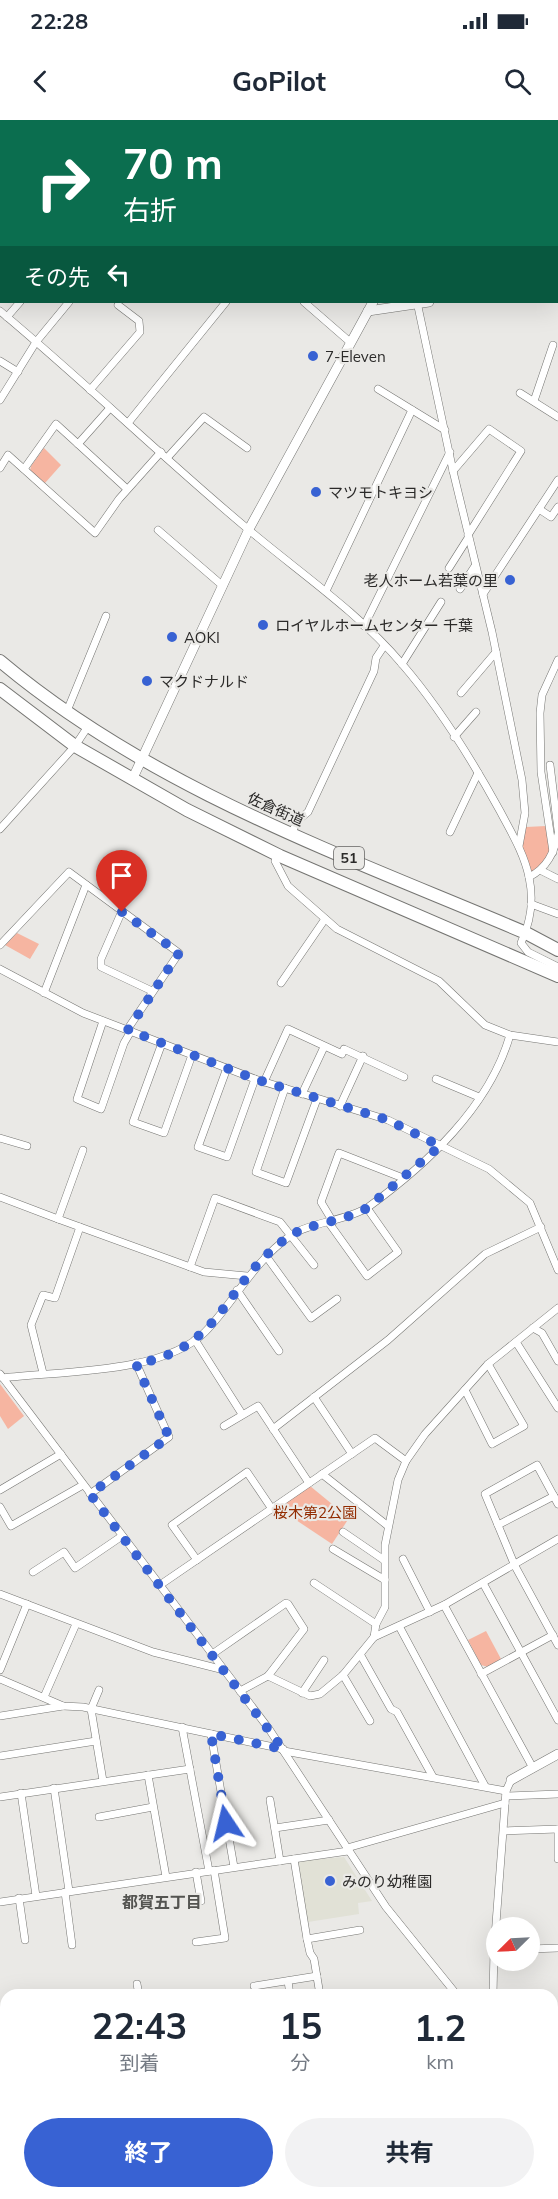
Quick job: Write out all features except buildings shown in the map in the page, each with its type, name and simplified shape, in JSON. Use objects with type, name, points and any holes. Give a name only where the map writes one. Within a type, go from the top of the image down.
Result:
[{"type":"highway","name":"佐倉街道","points":[[0,661],[67,711],[191,786],[292,833],[526,933],[558,950]]},
{"type":"highway","name":"51","points":[[0,689],[75,746],[132,780],[280,855],[558,976]]},
{"type":"street","points":[[7,317],[19,303]]},
{"type":"street","points":[[0,400],[36,342],[68,303]]},
{"type":"street","points":[[128,423],[225,303]]},
{"type":"street","points":[[305,303],[350,342]]},
{"type":"street","points":[[132,780],[144,759],[249,529],[371,306],[417,303],[453,471],[496,652],[522,780],[525,813],[519,846]]},
{"type":"street","points":[[90,390],[140,332],[139,321],[118,305]]},
{"type":"street","points":[[0,311],[249,529],[326,591],[402,664],[478,773],[519,846],[529,877],[531,904],[531,923],[521,943],[528,952],[558,967]]},
{"type":"street","points":[[534,401],[553,345]]},
{"type":"street","points":[[0,362],[18,372]]},
{"type":"street","points":[[378,390],[445,430]]},
{"type":"street","points":[[520,393],[558,417]]},
{"type":"street","points":[[78,444],[110,408]]},
{"type":"street","points":[[326,591],[412,410]]},
{"type":"street","points":[[167,458],[204,417],[247,447]]},
{"type":"street","points":[[24,470],[56,424],[127,489]]},
{"type":"street","points":[[449,568],[521,452],[489,429],[453,471]]},
{"type":"street","points":[[0,468],[8,455],[95,533],[127,489],[161,452]]},
{"type":"street","points":[[364,626],[450,452]]},
{"type":"street","points":[[483,594],[558,480]]},
{"type":"street","points":[[539,509],[551,517],[558,507]]},
{"type":"street","points":[[158,530],[223,586]]},
{"type":"street","points":[[460,589],[475,566]]},
{"type":"street","points":[[402,664],[441,602]]},
{"type":"street","points":[[67,711],[106,616]]},
{"type":"street","points":[[292,833],[297,821],[309,812],[374,671],[376,658],[384,646]]},
{"type":"street","points":[[461,693],[496,652]]},
{"type":"street","points":[[553,852],[541,772],[540,713],[542,695],[558,660]]},
{"type":"street","points":[[454,737],[476,712]]},
{"type":"street","points":[[0,829],[75,746],[89,725]]},
{"type":"street","points":[[529,877],[542,871],[557,845],[558,832],[550,765]]},
{"type":"street","points":[[450,832],[478,773]]},
{"type":"street","points":[[280,855],[275,861],[288,886],[325,919],[355,939],[440,981],[485,1025],[510,1035],[558,1042]]},
{"type":"street","points":[[542,871],[558,879]]},
{"type":"street","points":[[0,945],[69,872],[179,953],[152,991],[129,1031],[101,1109],[77,1099],[103,1021]]},
{"type":"street","points":[[44,993],[86,885]]},
{"type":"street","points":[[531,904],[558,914]]},
{"type":"street","points":[[122,912],[101,958],[101,967],[152,991]]},
{"type":"street","points":[[281,983],[325,919]]},
{"type":"street","points":[[0,969],[103,1021],[255,1079],[388,1120],[504,1179],[530,1203],[558,1269]]},
{"type":"street","points":[[264,1082],[288,1029],[342,1054],[344,1049],[363,1056],[404,1077]]},
{"type":"street","points":[[1,1376],[136,1364],[160,1359],[195,1340],[247,1276],[291,1235],[353,1216],[367,1208],[440,1146],[479,1097],[500,1062],[510,1035]]},
{"type":"street","points":[[162,1043],[133,1122],[164,1133],[192,1055]]},
{"type":"street","points":[[302,1094],[324,1047]]},
{"type":"street","points":[[340,1106],[363,1056]]},
{"type":"street","points":[[227,1068],[198,1147],[227,1157],[255,1079]]},
{"type":"street","points":[[436,1079],[479,1097]]},
{"type":"street","points":[[285,1088],[256,1172],[286,1183],[317,1099]]},
{"type":"street","points":[[0,1138],[27,1146]]},
{"type":"street","points":[[58,1219],[83,1150]]},
{"type":"street","points":[[367,1208],[398,1252],[368,1276],[331,1222],[321,1202],[339,1153],[403,1178]]},
{"type":"street","points":[[0,1197],[204,1272],[247,1276]]},
{"type":"street","points":[[190,1267],[215,1198],[273,1218],[291,1235],[314,1265]]},
{"type":"street","points":[[43,1373],[31,1325],[43,1295],[55,1298],[80,1227]]},
{"type":"street","points":[[273,1429],[388,1340],[485,1254],[541,1227]]},
{"type":"street","points":[[266,1256],[311,1318],[337,1299]]},
{"type":"street","points":[[237,1290],[279,1351]]},
{"type":"street","points":[[374,1637],[376,1624],[385,1607],[384,1560],[388,1526],[398,1480],[406,1461],[425,1434],[488,1364],[558,1308]]},
{"type":"street","points":[[533,1328],[542,1334],[558,1361]]},
{"type":"street","points":[[195,1340],[242,1414]]},
{"type":"street","points":[[516,1342],[558,1408]]},
{"type":"street","points":[[90,1494],[169,1437],[136,1364]]},
{"type":"street","points":[[465,1390],[492,1444],[524,1426],[488,1364]]},
{"type":"street","points":[[1,1376],[284,1750],[386,1907],[452,1989]]},
{"type":"street","points":[[314,1397],[352,1454]]},
{"type":"street","points":[[224,1426],[258,1406],[309,1483]]},
{"type":"street","points":[[160,1585],[375,1438],[406,1461]]},
{"type":"street","points":[[0,1490],[61,1455]]},
{"type":"street","points":[[558,1504],[537,1464],[485,1494],[515,1566],[558,1645]]},
{"type":"street","points":[[197,1560],[172,1525],[247,1473],[272,1509]]},
{"type":"street","points":[[322,1474],[388,1526]]},
{"type":"street","points":[[0,1507],[11,1526],[83,1485]]},
{"type":"street","points":[[498,1525],[554,1496]]},
{"type":"street","points":[[343,1532],[384,1560]]},
{"type":"street","points":[[33,1572],[64,1552],[75,1568],[122,1536]]},
{"type":"street","points":[[268,1676],[310,1696],[320,1694],[343,1675],[374,1637],[444,1605],[515,1566],[558,1539]]},
{"type":"street","points":[[333,1548],[385,1580]]},
{"type":"street","points":[[403,1558],[430,1612]]},
{"type":"street","points":[[314,1583],[376,1624]]},
{"type":"street","points":[[483,1583],[558,1720]]},
{"type":"street","points":[[0,1594],[153,1652],[224,1670]]},
{"type":"street","points":[[0,1670],[27,1604]]},
{"type":"street","points":[[211,1655],[286,1604],[304,1629],[268,1676],[240,1691]]},
{"type":"street","points":[[444,1605],[533,1768]]},
{"type":"street","points":[[44,1697],[76,1624]]},
{"type":"street","points":[[399,1626],[485,1786]]},
{"type":"street","points":[[481,1674],[553,1635]]},
{"type":"street","points":[[360,1654],[391,1709],[397,1712],[433,1778]]},
{"type":"street","points":[[302,1693],[324,1660]]},
{"type":"street","points":[[343,1675],[370,1721]]},
{"type":"street","points":[[0,1679],[63,1706]]},
{"type":"street","points":[[99,1690],[91,1709],[103,1782]]},
{"type":"street","points":[[0,1716],[63,1706],[91,1709],[284,1750],[485,1786],[506,1797]]},
{"type":"street","points":[[182,1727],[225,1938],[200,1944]]},
{"type":"street","points":[[211,1734],[234,1867]]},
{"type":"street","points":[[0,1756],[96,1741]]},
{"type":"street","points":[[497,1917],[506,1797],[511,1780],[558,1754]]},
{"type":"street","points":[[0,1797],[190,1769]]},
{"type":"street","points":[[148,1775],[166,1877]]},
{"type":"street","points":[[54,1788],[72,1944]]},
{"type":"street","points":[[21,1793],[36,1896]]},
{"type":"street","points":[[0,1902],[348,1850],[506,1797],[558,1794]]},
{"type":"street","points":[[270,1800],[280,1861]]},
{"type":"street","points":[[99,1817],[153,1807]]},
{"type":"street","points":[[275,1828],[329,1820]]},
{"type":"street","points":[[504,1831],[558,1829],[558,1859]]},
{"type":"street","points":[[294,1859],[307,1939],[319,1989]]},
{"type":"street","points":[[196,1872],[201,1901]]},
{"type":"street","points":[[19,1898],[25,1940]]},
{"type":"street","points":[[307,1939],[360,1930]]},
{"type":"street","points":[[540,1949],[558,1948]]},
{"type":"street","points":[[494,1989],[495,1971]]},
{"type":"street","points":[[254,1986],[317,1977]]},
{"type":"street","points":[[288,1981],[289,1989]]},
{"type":"street","points":[[137,1984],[138,1989]]},
{"type":"shaded area","name":"みのり幼稚園","points":[[344,1857],[372,1901],[358,1903],[359,1914],[308,1922],[297,1861]]},
{"type":"green space","points":[[44,448],[61,465],[45,483],[30,471]]},
{"type":"green space","points":[[546,826],[551,853],[541,870],[530,873],[522,846],[526,827]]},
{"type":"green space","points":[[17,933],[39,944],[30,959],[5,945]]},
{"type":"green space","points":[[0,1384],[24,1416],[8,1429],[0,1416]]},
{"type":"green space","name":"桜木第2公園","points":[[310,1486],[349,1518],[332,1544],[278,1508]]},
{"type":"green space","points":[[486,1631],[501,1659],[488,1667],[481,1665],[468,1640]]},
{"type":"place","name":"7-Eleven","points":[[313,356]]},
{"type":"place","name":"マツモトキヨシ","points":[[316,492]]},
{"type":"place","name":"老人ホーム若葉の里","points":[[510,580]]},
{"type":"place","name":"ロイヤルホームセンター 千葉","points":[[263,625]]},
{"type":"place","name":"AOKI","points":[[172,637]]},
{"type":"place","name":"マクドナルド","points":[[147,681]]},
{"type":"place","name":"みのり幼稚園","points":[[330,1881]]},
{"type":"district","name":"都賀五丁目","points":[[162,1902]]},
{"type":"route","points":[[122,912],[179,953],[128,1030],[255,1079],[388,1120],[440,1146],[367,1208],[353,1216],[291,1235],[255,1266],[211,1324],[195,1340],[160,1359],[136,1364],[169,1437],[90,1494],[283,1749],[211,1734],[226,1823]]}]
